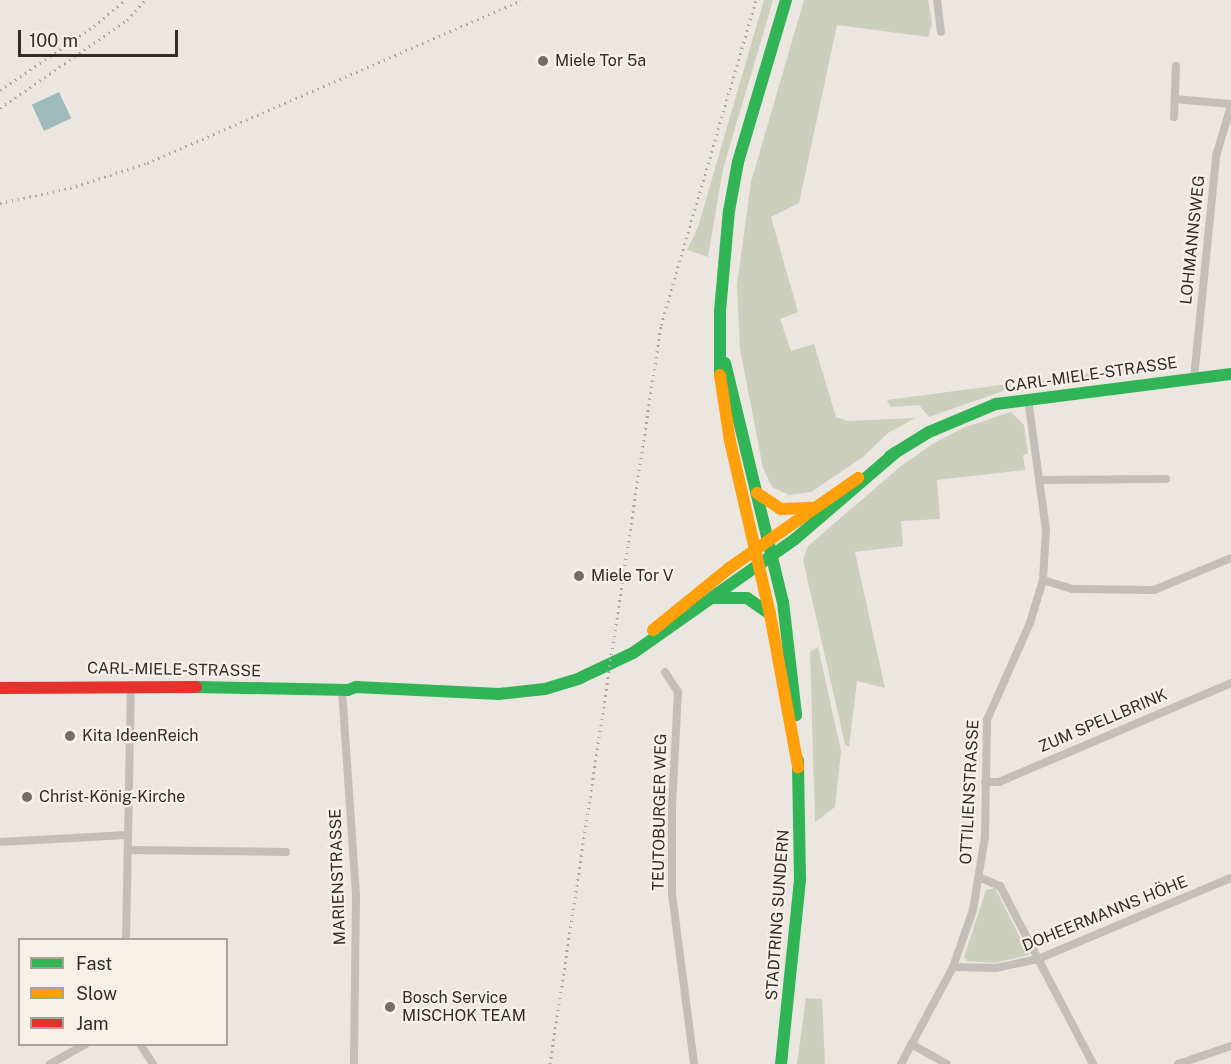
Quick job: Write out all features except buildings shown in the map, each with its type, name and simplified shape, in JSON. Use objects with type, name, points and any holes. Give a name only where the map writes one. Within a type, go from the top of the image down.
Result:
[{"type":"street","points":[[720,347],[732,191],[786,0]]},
{"type":"street","points":[[937,0],[941,32]]},
{"type":"street","points":[[1174,117],[1176,66]]},
{"type":"street","points":[[1174,99],[1231,105]]},
{"type":"street","name":"LOHMANNSWEG","points":[[1194,378],[1216,156],[1231,105]]},
{"type":"street","name":"STADTRING SUNDERN","points":[[720,347],[772,555],[793,660],[800,879],[781,1064]]},
{"type":"street","name":"STADTRING SUNDERN","points":[[720,347],[730,441],[770,614],[798,767]]},
{"type":"street","name":"CARL-MIELE-STRASSE","points":[[617,661],[768,540],[896,453],[960,417],[1028,398],[1231,374]]},
{"type":"street","name":"OTTILIENSTRASSE","points":[[901,1064],[953,967],[981,878],[987,720],[1030,623],[1043,580],[1046,530],[1028,398]]},
{"type":"street","name":"CARL-MIELE-STRASSE","points":[[0,688],[131,685],[345,690],[417,688],[432,693],[499,694],[545,689],[617,661],[702,604],[835,507],[896,453]]},
{"type":"street","points":[[1040,480],[1166,479]]},
{"type":"street","points":[[757,493],[781,509],[817,507]]},
{"type":"street","points":[[1043,580],[1073,589],[1154,590],[1231,558]]},
{"type":"street","points":[[702,604],[719,596],[732,594],[747,598],[770,614]]},
{"type":"street","name":"TEUTOBURGER WEG","points":[[665,672],[678,692],[672,807],[672,894],[694,1064]]},
{"type":"street","name":"ZUM SPELLBRINK","points":[[985,782],[999,782],[1231,683]]},
{"type":"street","points":[[126,938],[131,685]]},
{"type":"street","name":"MARIENSTRASSE","points":[[345,690],[356,896],[354,1064]]},
{"type":"street","points":[[0,842],[128,836]]},
{"type":"street","points":[[128,850],[286,852]]},
{"type":"street","points":[[981,878],[1000,886],[1094,1064]]},
{"type":"street","name":"DOHEERMANNS HÖHE","points":[[953,967],[996,968],[1038,959],[1231,878]]},
{"type":"street","points":[[911,1044],[947,1064]]},
{"type":"street","points":[[50,1064],[82,1046]]},
{"type":"street","points":[[141,1046],[153,1064]]},
{"type":"street","points":[[1178,1064],[1231,1046]]},
{"type":"green space","points":[[764,0],[773,0],[723,169],[708,257],[687,250],[698,227]]},
{"type":"green space","points":[[804,0],[928,0],[932,23],[928,37],[837,25],[799,203],[771,217],[798,312],[780,319],[791,351],[814,344],[836,417],[848,421],[915,418],[888,433],[863,457],[811,492],[789,495],[772,487],[763,468],[740,349],[737,285],[751,182]]},
{"type":"green space","points":[[1130,368],[1130,372],[1020,385],[929,417],[919,405],[890,407],[887,400]]},
{"type":"green space","points":[[1011,412],[1024,425],[1028,454],[1023,455],[1025,470],[937,480],[940,519],[901,521],[903,546],[855,552],[885,688],[857,681],[849,747],[845,744],[803,560],[808,546],[901,466],[934,443],[963,428]]},
{"type":"green space","points":[[818,647],[841,751],[835,807],[815,822],[810,652]]},
{"type":"green space","points":[[995,888],[1029,955],[995,963],[967,961],[964,957],[986,890]]},
{"type":"green space","points":[[806,998],[822,999],[825,1064],[797,1064]]},
{"type":"water","points":[[59,92],[71,118],[44,131],[32,105]]},
{"type":"railway","points":[[0,90],[94,26],[125,0]]},
{"type":"railway","points":[[0,108],[127,20],[145,0]]},
{"type":"railway","points":[[0,203],[70,188],[147,163],[521,0]]},
{"type":"railway","points":[[550,1064],[661,325],[756,0]]},
{"type":"traffic: fast","points":[[720,375],[720,311],[729,211],[738,162],[786,0]]},
{"type":"traffic: fast","points":[[725,363],[783,602],[796,715]]},
{"type":"traffic: fast","points":[[890,456],[929,432],[996,404],[1231,374]]},
{"type":"traffic: fast","points":[[196,687],[348,690],[356,687],[499,694],[545,689],[580,678],[633,653],[795,539],[895,453]]},
{"type":"traffic: fast","points":[[714,598],[747,598],[770,614]]},
{"type":"traffic: fast","points":[[781,1064],[800,879],[798,760]]},
{"type":"traffic: slow","points":[[720,375],[730,441],[770,614],[798,767]]},
{"type":"traffic: slow","points":[[653,630],[728,569],[858,478]]},
{"type":"traffic: slow","points":[[757,493],[781,509],[814,508]]},
{"type":"traffic: jam","points":[[0,688],[196,687]]},
{"type":"place","name":"Miele Tor 5a","points":[[543,61]]},
{"type":"place","name":"Miele Tor V","points":[[579,576]]},
{"type":"place","name":"Kita IdeenReich","points":[[70,736]]},
{"type":"place","name":"Christ-König-Kirche","points":[[27,797]]},
{"type":"place","name":"Bosch Service MISCHOK TEAM","points":[[390,1007]]}]
